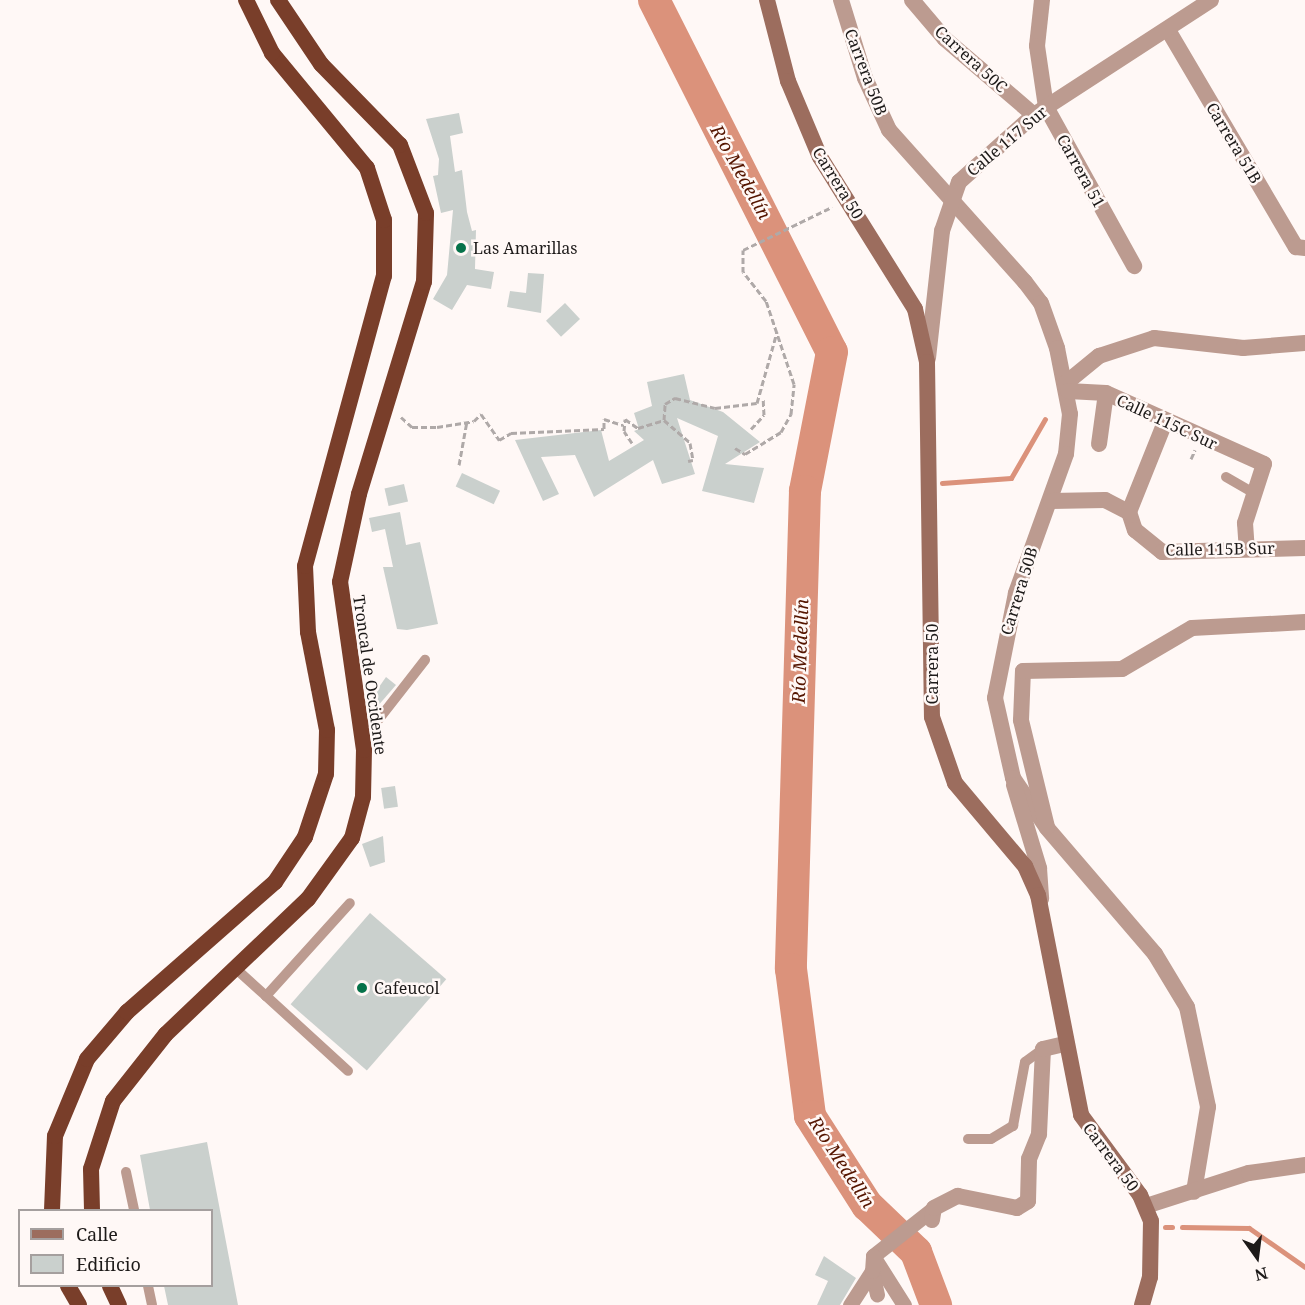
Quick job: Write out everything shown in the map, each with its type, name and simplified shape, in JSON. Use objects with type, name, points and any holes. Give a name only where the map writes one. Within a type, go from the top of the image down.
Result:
[{"type":"highway","points":[[51,1209],[55,1136],[87,1059],[127,1012],[275,882],[304,837],[326,774],[327,730],[308,632],[305,566],[384,276],[384,220],[367,168],[272,53],[246,0]]},
{"type":"highway","name":"Troncal de Occidente","points":[[92,1209],[91,1169],[113,1101],[166,1034],[308,899],[352,838],[365,779],[361,728],[340,582],[388,398],[428,258],[420,189],[400,145],[321,64],[278,0]]},
{"type":"highway","points":[[69,1287],[79,1305]]},
{"type":"highway","points":[[110,1287],[119,1305]]},
{"type":"main road","name":"Carrera 50","points":[[768,0],[802,119],[820,157],[915,309],[927,363],[932,717],[956,783],[1025,866],[1041,906],[1065,1044],[1081,1115],[1146,1206],[1153,1249],[1142,1305]]},
{"type":"street","name":"Carrera 50B","points":[[841,0],[865,78],[889,130],[951,199],[993,240],[1041,303],[1067,387],[1066,454],[1016,593],[995,689],[1013,778],[1047,828],[1155,954],[1187,1007],[1208,1107],[1194,1192]]},
{"type":"street","name":"Carrera 50C","points":[[912,0],[945,39],[1040,111]]},
{"type":"street","name":"Carrera 51","points":[[1042,0],[1037,46],[1040,111],[1134,266]]},
{"type":"street","name":"Calle 117 Sur","points":[[927,363],[942,231],[951,199],[959,182],[1040,111],[1168,30],[1210,0]]},
{"type":"street","name":"Carrera 51B","points":[[1168,30],[1296,247],[1305,248]]},
{"type":"street","points":[[1067,387],[1100,356],[1154,338],[1243,348],[1305,343]]},
{"type":"street","name":"Calle 115C Sur","points":[[1067,387],[1106,393],[1164,422],[1264,464],[1255,494]]},
{"type":"street","points":[[1099,444],[1106,393]]},
{"type":"street","points":[[1051,501],[1105,500],[1129,512],[1164,422]]},
{"type":"street","points":[[1247,549],[1245,523],[1255,494]]},
{"type":"street","name":"Calle 115B Sur","points":[[1129,512],[1135,530],[1162,552],[1305,548]]},
{"type":"street","points":[[1047,828],[1048,814],[1021,720],[1021,674],[1028,669],[1122,669],[1192,628],[1305,622]]},
{"type":"street","points":[[1013,778],[1039,868],[1041,906]]},
{"type":"street","points":[[850,1305],[872,1264],[913,1225],[958,1196],[1017,1208],[1028,1201],[1029,1160],[1039,1134],[1043,1049],[1065,1044]]},
{"type":"street","points":[[1146,1206],[1249,1173],[1305,1165]]},
{"type":"street","points":[[872,1264],[877,1294]]},
{"type":"street","points":[[872,1264],[904,1305]]},
{"type":"lane","points":[[1226,477],[1255,494]]},
{"type":"lane","points":[[361,728],[379,719],[425,660]]},
{"type":"lane","points":[[266,996],[350,903]]},
{"type":"lane","points":[[235,968],[348,1071]]},
{"type":"lane","points":[[968,1139],[991,1140],[1013,1126],[1025,1062],[1043,1049]]},
{"type":"lane","points":[[126,1172],[134,1209]]},
{"type":"lane","points":[[148,1287],[152,1305]]},
{"type":"path","points":[[735,448],[745,454],[774,439],[791,414],[794,372],[766,301],[743,272],[743,250],[829,209]]},
{"type":"path","points":[[751,429],[764,415],[763,398],[777,332]]},
{"type":"path","points":[[388,398],[412,427],[467,422],[481,414],[499,440],[511,433],[604,429],[604,419],[622,424],[632,443]]},
{"type":"path","points":[[664,420],[665,404],[675,398],[715,408],[763,398]]},
{"type":"path","points":[[622,424],[625,419],[638,428],[664,420]]},
{"type":"path","points":[[664,420],[690,444],[693,460],[688,461]]},
{"type":"path","points":[[459,465],[467,422]]},
{"type":"building","points":[[459,113],[463,133],[450,136],[455,172],[462,170],[467,212],[472,231],[476,230],[475,269],[494,272],[491,289],[467,285],[452,310],[433,299],[447,275],[453,210],[441,213],[433,176],[438,175],[439,159],[426,119]]},
{"type":"building","points":[[528,273],[544,274],[541,313],[507,307],[510,291],[526,293]]},
{"type":"building","points":[[565,303],[580,319],[561,337],[546,321]]},
{"type":"building","points":[[684,374],[690,400],[723,412],[760,442],[725,464],[764,468],[754,503],[702,491],[718,436],[677,418],[695,474],[662,484],[653,460],[594,497],[575,455],[541,457],[559,494],[543,501],[515,440],[601,430],[609,461],[644,440],[634,431],[639,429],[634,413],[652,406],[647,382]]},
{"type":"building","points":[[462,473],[500,491],[494,504],[456,487]]},
{"type":"building","points":[[404,484],[408,502],[389,506],[385,488]]},
{"type":"building","points":[[400,512],[406,545],[420,542],[438,624],[407,630],[397,629],[383,567],[393,567],[385,529],[372,532],[369,518]]},
{"type":"building","points":[[386,677],[396,685],[370,715],[372,697]]},
{"type":"building","points":[[395,786],[398,807],[384,809],[381,788]]},
{"type":"building","points":[[383,836],[385,862],[370,867],[362,844]]},
{"type":"building","points":[[370,913],[446,979],[367,1071],[291,1004]]},
{"type":"building","points":[[207,1142],[238,1305],[168,1305],[164,1287],[213,1287],[213,1209],[150,1209],[140,1155]]},
{"type":"building","points":[[824,1256],[856,1278],[840,1305],[817,1305],[828,1281],[815,1275]]},
{"type":"waterway","name":"Río Medellín","points":[[654,0],[832,352],[805,491],[791,969],[810,1116],[867,1205],[916,1252],[936,1305]]},
{"type":"waterway","points":[[942,483],[1011,478],[1045,419]]},
{"type":"waterway","points":[[1165,1227],[1172,1227]]},
{"type":"waterway","points":[[1182,1227],[1249,1228],[1305,1267]]},
{"type":"place","name":"Las Amarillas","points":[[461,248]]},
{"type":"place","name":"Cafeucol","points":[[362,988]]}]
